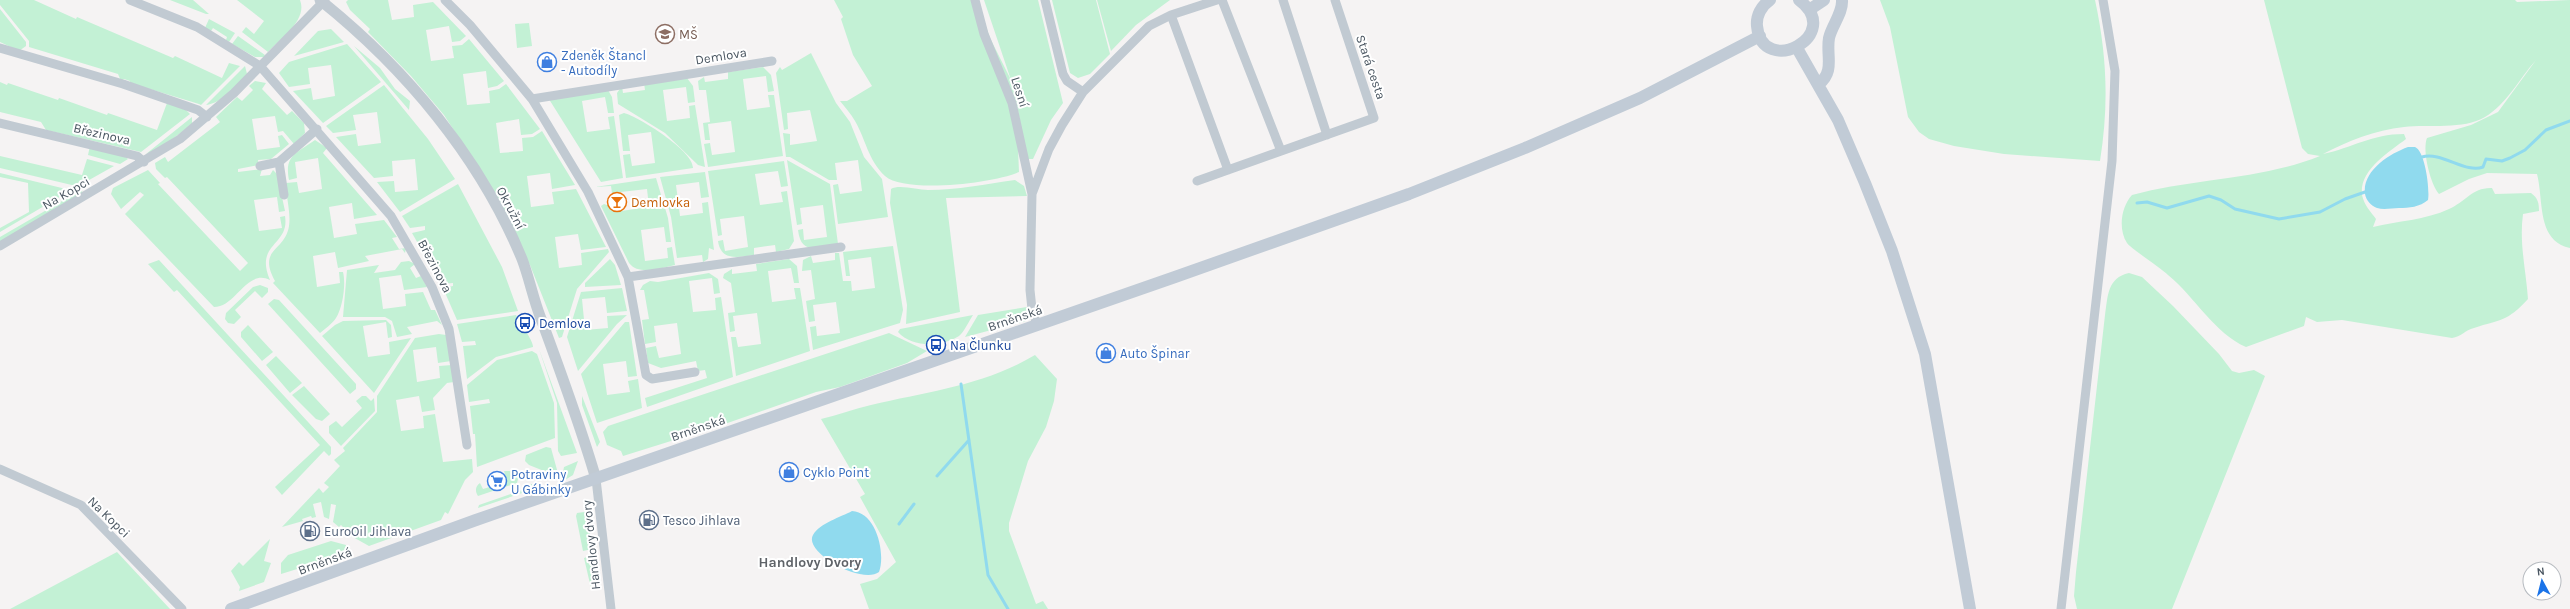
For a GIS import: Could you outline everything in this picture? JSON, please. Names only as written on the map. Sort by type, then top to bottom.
[{"type":"main road","points":[[1770,0],[1758,13],[1757,21],[1760,36],[1770,47],[1776,50],[1791,50],[1797,48],[1809,35],[1812,18],[1809,10],[1799,0]]},
{"type":"main road","points":[[1809,10],[1824,0]]},
{"type":"main road","points":[[1819,84],[1829,74],[1829,38],[1841,9],[1842,0]]},
{"type":"main road","name":"Brněnská","points":[[231,609],[476,520],[1175,278],[1409,194],[1525,148],[1640,98],[1760,36]]},
{"type":"main road","points":[[1797,48],[1819,84],[1838,120],[1880,218],[1925,354],[1970,609]]},
{"type":"street","name":"Březinova","points":[[130,0],[197,27],[260,66],[317,129],[391,216],[432,287],[453,343],[467,445]]},
{"type":"street","points":[[445,0],[470,25],[532,99],[588,192],[628,277],[646,375],[652,379],[695,372]]},
{"type":"street","name":"Lesní","points":[[975,0],[984,34],[1012,103],[1032,194]]},
{"type":"street","points":[[1045,0],[1063,74],[1067,81],[1083,92]]},
{"type":"street","points":[[1037,325],[1032,309],[1030,290],[1032,194],[1049,149],[1083,92],[1149,26],[1171,15],[1216,0]]},
{"type":"street","points":[[1222,0],[1281,151]]},
{"type":"street","points":[[1283,0],[1327,134]]},
{"type":"street","name":"Stará cesta","points":[[1197,181],[1374,118],[1334,0]]},
{"type":"street","points":[[2061,609],[2112,161],[2115,71],[2103,0]]},
{"type":"street","points":[[144,162],[180,140],[207,117],[260,66],[322,1]]},
{"type":"street","name":"Okružní","points":[[322,1],[364,38],[419,94],[443,124],[492,201],[522,259],[566,385],[596,479]]},
{"type":"street","points":[[1171,15],[1228,170]]},
{"type":"street","points":[[0,48],[123,84],[198,110],[207,117]]},
{"type":"street","name":"Demlova","points":[[532,99],[772,61]]},
{"type":"street","name":"Březinova","points":[[0,123],[138,156],[144,162]]},
{"type":"street","points":[[260,166],[279,162],[317,129]]},
{"type":"street","name":"Na Kopci","points":[[0,246],[144,162]]},
{"type":"street","points":[[279,162],[284,195]]},
{"type":"street","points":[[628,277],[841,247]]},
{"type":"street","name":"Na Kopci","points":[[0,470],[81,505],[182,609]]},
{"type":"street","name":"Handlovy dvory","points":[[596,479],[611,609]]},
{"type":"green space","points":[[0,0],[34,0],[76,19],[77,17],[173,58],[175,56],[222,78],[229,63],[240,66],[201,105],[130,83],[130,81],[124,79],[121,81],[118,74],[29,47],[29,41],[0,5]]},
{"type":"green space","points":[[170,0],[193,0],[209,14],[206,14]]},
{"type":"green space","points":[[237,0],[300,0],[300,15],[292,29],[268,52],[242,32],[246,27],[254,34],[264,21]]},
{"type":"green space","points":[[348,0],[388,0],[392,20],[414,17],[413,5],[433,2],[466,36],[460,41],[452,42],[449,26],[426,30],[431,61],[454,58],[452,46],[462,45],[469,39],[504,81],[497,86],[488,88],[486,71],[463,74],[467,105],[490,103],[489,91],[499,89],[506,84],[540,129],[532,134],[521,135],[519,119],[496,123],[500,153],[523,151],[522,138],[533,137],[542,131],[575,185],[552,189],[550,173],[527,176],[531,207],[554,204],[552,192],[576,189],[606,247],[581,250],[578,234],[555,237],[559,268],[582,265],[581,253],[608,249],[609,252],[577,289],[562,337],[559,338],[530,265],[470,155],[444,115],[411,76],[368,32],[370,29],[350,10],[346,2]]},
{"type":"green space","points":[[834,0],[977,0],[990,38],[1011,80],[984,0],[1038,0],[1063,103],[1051,120],[1033,159],[1027,159],[1016,100],[1019,172],[991,180],[930,186],[911,185],[885,176],[879,170],[871,157],[855,121],[840,101],[847,101],[872,86],[853,55],[841,19],[843,17]]},
{"type":"green space","points":[[1052,0],[1096,0],[1110,54],[1090,74],[1078,78],[1070,73]]},
{"type":"green space","points":[[1097,0],[1170,0],[1136,25],[1111,51]]},
{"type":"green space","points":[[1880,0],[2095,0],[2102,41],[2106,100],[2100,161],[2004,154],[1954,146],[1929,139],[1919,132],[1908,117],[1890,27]]},
{"type":"green space","points":[[2264,0],[2515,0],[2517,2],[2570,0],[2570,248],[2559,244],[2551,237],[2546,228],[2543,218],[2537,174],[2487,173],[2469,179],[2439,194],[2430,175],[2426,158],[2427,138],[2471,125],[2498,112],[2536,60],[2500,105],[2493,112],[2476,121],[2467,124],[2446,126],[2414,126],[2393,128],[2372,133],[2323,154],[2382,136],[2404,134],[2406,139],[2376,162],[2365,178],[2362,186],[2364,202],[2376,219],[2373,227],[2440,213],[2455,206],[2474,192],[2485,188],[2492,188],[2495,194],[2531,193],[2538,201],[2539,211],[2523,214],[2522,246],[2528,299],[2509,316],[2471,329],[2452,338],[2342,320],[2317,322],[2306,317],[2304,326],[2246,347],[2224,333],[2178,284],[2165,272],[2127,243],[2122,231],[2122,218],[2125,206],[2132,195],[2155,189],[2274,170],[2320,156],[2308,154],[2302,148]]},
{"type":"green space","points":[[0,9],[26,42],[26,46],[19,51],[0,42]]},
{"type":"green space","points":[[209,19],[235,33],[229,42],[226,40],[227,37],[213,28],[211,31],[205,28]]},
{"type":"green space","points":[[529,23],[532,46],[517,48],[515,24]]},
{"type":"green space","points":[[331,29],[344,42],[294,56],[318,31]]},
{"type":"green space","points":[[238,36],[265,55],[264,57],[255,57],[232,44]]},
{"type":"green space","points":[[347,44],[381,82],[323,123],[293,91],[311,88],[313,100],[335,96],[331,65],[308,68],[310,84],[289,87],[279,73],[289,62]]},
{"type":"green space","points":[[354,46],[380,68],[395,89],[410,101],[409,110]]},
{"type":"green space","points":[[811,53],[836,103],[850,122],[864,157],[882,179],[888,217],[838,224],[833,185],[838,184],[840,194],[862,191],[858,160],[835,163],[837,180],[829,180],[790,157],[786,157],[783,133],[790,134],[790,145],[817,141],[810,110],[787,113],[788,129],[784,130],[776,73],[780,67],[782,70]]},
{"type":"green space","points":[[245,66],[247,74],[234,89],[218,101],[206,105]]},
{"type":"green space","points":[[763,67],[771,75],[774,91],[768,92],[766,76],[743,79],[747,110],[770,107],[768,95],[774,95],[783,156],[708,167],[704,144],[710,143],[712,155],[735,152],[731,121],[708,124],[710,140],[705,140],[703,123],[710,122],[706,90],[699,90],[698,81],[704,77],[705,82],[728,79],[728,72]]},
{"type":"green space","points":[[687,78],[693,86],[695,102],[688,103],[686,87],[663,90],[667,121],[690,118],[689,106],[695,105],[705,167],[698,165],[665,133],[618,104],[617,93],[622,86],[623,93],[645,90],[644,83]]},
{"type":"green space","points":[[255,81],[266,83],[262,89],[287,115],[292,111],[304,123],[305,133],[294,144],[283,131],[278,132],[275,116],[252,119],[257,150],[280,147],[278,136],[282,135],[289,144],[271,159],[258,160],[259,165],[238,169],[238,172],[262,169],[260,176],[270,175],[273,170],[277,174],[285,211],[279,212],[277,197],[254,200],[259,231],[282,228],[280,217],[285,216],[285,226],[283,233],[269,251],[266,259],[266,268],[270,280],[262,278],[255,279],[248,283],[229,301],[214,307],[125,214],[144,195],[140,192],[121,209],[111,194],[113,188],[148,170],[160,183],[158,184],[240,271],[248,263],[167,177],[165,178],[156,169],[155,163],[165,157],[168,162],[220,122],[216,117],[237,97],[242,101],[253,90],[249,86]]},
{"type":"green space","points":[[0,82],[7,85],[8,83],[58,100],[59,98],[107,115],[108,113],[157,130],[167,103],[186,110],[190,114],[141,152],[46,130],[41,122],[0,112]]},
{"type":"green space","points":[[384,85],[428,139],[455,179],[400,212],[377,182],[394,181],[395,192],[418,190],[415,159],[392,161],[393,176],[374,178],[336,137],[356,134],[358,146],[381,143],[377,112],[353,115],[356,130],[333,133],[326,126]]},
{"type":"green space","points":[[608,90],[612,97],[614,113],[608,113],[605,97],[582,101],[587,132],[610,129],[608,117],[614,116],[623,178],[601,182],[547,96]]},
{"type":"green space","points":[[624,113],[653,128],[676,144],[691,161],[693,168],[626,178],[623,155],[630,154],[632,166],[655,163],[651,132],[628,135],[630,151],[623,151],[619,115]]},
{"type":"green space","points":[[192,117],[192,124],[157,151],[146,154]]},
{"type":"green space","points":[[315,140],[327,148],[323,153],[377,215],[354,219],[352,203],[329,207],[334,238],[357,234],[355,224],[384,220],[397,237],[392,238],[399,249],[406,248],[405,253],[402,249],[365,256],[369,261],[338,268],[335,252],[313,256],[317,287],[340,283],[339,272],[343,272],[344,277],[343,295],[336,318],[320,333],[273,283],[275,281],[270,270],[269,262],[270,256],[287,234],[289,226],[286,183],[297,182],[299,193],[322,189],[318,158],[295,162],[297,178],[289,180],[288,165],[290,160],[298,152]]},
{"type":"green space","points":[[90,146],[124,156],[128,159],[120,164],[88,155]]},
{"type":"green space","points":[[0,156],[82,175],[87,159],[114,166],[76,186],[0,168]]},
{"type":"green space","points":[[787,160],[830,184],[838,244],[812,248],[803,244],[798,230],[803,229],[804,240],[827,237],[823,205],[800,208],[802,224],[797,225]]},
{"type":"green space","points":[[784,161],[788,186],[781,187],[778,171],[755,174],[760,205],[783,202],[781,192],[787,191],[794,241],[789,249],[776,252],[775,245],[754,248],[754,255],[732,257],[727,255],[720,248],[718,241],[723,240],[725,251],[748,247],[744,216],[720,219],[722,235],[718,236],[708,171]]},
{"type":"green space","points":[[705,172],[709,197],[701,198],[699,182],[676,185],[680,216],[703,213],[702,203],[708,202],[714,250],[709,248],[708,259],[703,262],[702,255],[677,258],[671,217],[660,177]]},
{"type":"green space","points":[[0,173],[66,189],[68,192],[0,232],[0,228],[29,212],[28,183],[0,177]]},
{"type":"green space","points":[[656,178],[668,218],[671,242],[666,242],[664,227],[641,230],[645,261],[668,258],[667,248],[672,247],[675,265],[644,270],[633,267],[629,263],[601,206],[604,204],[613,207],[614,212],[649,207],[647,189],[612,193],[611,186],[595,187]]},
{"type":"green space","points":[[1015,180],[1024,186],[1027,196],[946,198],[960,312],[906,324],[907,305],[890,203],[891,189],[899,187],[928,190],[950,189]]},
{"type":"green space","points":[[458,184],[502,267],[518,311],[457,320],[443,288],[453,286],[453,283],[441,284],[412,233],[425,230],[425,226],[410,228],[402,216]]},
{"type":"green space","points":[[81,190],[84,194],[0,242],[0,237]]},
{"type":"green space","points":[[893,246],[903,310],[900,323],[813,350],[810,327],[816,326],[817,336],[840,333],[836,302],[813,305],[815,321],[809,322],[806,301],[815,299],[811,270],[802,271],[803,260],[811,256],[813,263],[835,260],[835,253],[839,253],[843,281],[851,281],[852,291],[875,288],[871,257],[848,260],[850,276],[846,276],[843,252]]},
{"type":"green space","points":[[610,259],[615,265],[621,285],[585,287],[585,283]]},
{"type":"green space","points":[[789,259],[797,266],[799,283],[794,283],[791,268],[768,271],[772,302],[796,299],[794,288],[800,288],[810,351],[736,376],[731,337],[736,337],[738,347],[761,344],[757,313],[733,316],[735,331],[730,332],[728,313],[735,312],[731,283],[723,278],[724,274],[732,269],[732,274],[757,271],[756,264]]},
{"type":"green space","points":[[159,260],[331,447],[331,454],[329,456],[324,451],[282,495],[275,487],[320,445],[177,290],[174,292],[148,264]]},
{"type":"green space","points":[[409,261],[415,264],[410,268],[416,278],[421,276],[427,287],[404,290],[401,275],[379,278],[383,309],[406,306],[405,294],[423,292],[431,310],[435,310],[442,325],[437,321],[407,327],[412,334],[397,337],[392,321],[385,317],[343,317],[347,270],[379,265],[374,273],[395,270],[401,262]]},
{"type":"green space","points":[[709,273],[718,279],[720,293],[714,294],[712,278],[689,281],[693,312],[716,310],[715,298],[721,297],[733,377],[647,407],[645,398],[707,378],[705,370],[698,371],[696,361],[661,368],[648,363],[646,348],[656,346],[659,358],[681,354],[677,323],[654,326],[656,342],[645,344],[642,320],[649,319],[644,290],[640,290],[643,285],[650,281],[658,282]]},
{"type":"green space","points":[[2129,273],[2142,277],[2173,306],[2219,354],[2232,371],[2239,373],[2254,370],[2265,376],[2172,609],[2077,609],[2074,596],[2076,572],[2107,301],[2110,289],[2116,279]]},
{"type":"green space","points":[[260,285],[268,288],[268,292],[262,298],[255,291],[235,310],[241,317],[234,324],[228,323],[225,319],[226,313],[253,287]]},
{"type":"green space","points":[[622,288],[627,311],[607,313],[605,297],[582,299],[585,330],[608,328],[607,316],[627,315],[617,324],[578,371],[567,337],[581,292]]},
{"type":"green space","points":[[274,299],[279,300],[356,384],[356,389],[350,394],[268,304]]},
{"type":"green space","points":[[1027,307],[1030,310],[1026,321],[965,337],[978,315]]},
{"type":"green space","points":[[516,315],[533,344],[533,347],[496,357],[467,379],[463,346],[476,345],[475,341],[462,342],[457,324]]},
{"type":"green space","points":[[973,315],[959,336],[952,340],[936,344],[911,341],[898,332],[900,329]]},
{"type":"green space","points":[[386,320],[391,325],[392,337],[388,338],[386,322],[363,326],[368,357],[390,354],[389,342],[411,338],[374,393],[322,336],[335,325],[343,321]]},
{"type":"green space","points":[[625,322],[629,322],[637,376],[628,377],[626,361],[603,364],[607,395],[630,392],[628,381],[638,379],[642,408],[597,423],[581,374]]},
{"type":"green space","points":[[248,325],[273,352],[262,361],[241,337],[241,332]]},
{"type":"green space","points":[[889,333],[927,351],[907,363],[840,387],[816,392],[719,426],[623,456],[621,451],[607,445],[603,432],[608,426]]},
{"type":"green space","points":[[439,334],[446,335],[451,361],[438,363],[436,347],[413,350],[417,382],[440,378],[439,366],[452,365],[454,382],[447,383],[433,398],[435,410],[422,412],[419,396],[396,400],[401,431],[424,428],[423,416],[435,414],[443,462],[472,459],[473,472],[465,480],[448,514],[445,512],[441,520],[369,546],[344,532],[346,530],[341,525],[339,527],[333,522],[336,505],[331,504],[329,519],[324,517],[321,502],[313,504],[316,517],[312,518],[311,516],[302,519],[303,521],[282,527],[319,488],[323,493],[329,487],[324,483],[340,466],[334,460],[345,451],[343,448],[377,412],[377,396],[415,338]]},
{"type":"green space","points":[[539,349],[577,453],[561,456],[558,451],[557,403]]},
{"type":"green space","points":[[532,351],[537,354],[554,403],[555,438],[477,467],[475,434],[473,434],[470,406],[490,403],[489,399],[469,402],[467,385],[497,360]]},
{"type":"green space","points":[[1035,355],[1057,379],[1054,401],[1046,427],[1028,461],[1009,523],[1009,531],[1036,604],[1043,601],[1048,609],[869,609],[860,584],[877,579],[896,562],[860,497],[865,494],[821,419],[871,405],[976,381],[996,374]]},
{"type":"green space","points":[[276,356],[302,383],[290,393],[266,365]]},
{"type":"green space","points":[[304,386],[330,414],[322,421],[316,419],[292,395]]},
{"type":"green space","points":[[362,396],[366,396],[371,401],[374,398],[375,411],[341,446],[329,433],[329,426],[336,421],[342,427],[362,408],[356,401]]},
{"type":"green space","points":[[582,396],[600,442],[597,447],[582,405]]},
{"type":"green space","points":[[546,447],[551,448],[559,477],[529,465],[525,461],[526,455]]},
{"type":"green space","points":[[578,461],[573,475],[565,480],[563,472],[564,467]]},
{"type":"green space","points":[[504,471],[512,471],[519,475],[517,483],[478,496],[476,489],[478,484],[480,483],[483,489],[503,483],[500,476],[505,474]]},
{"type":"green space","points":[[531,484],[534,484],[534,489],[478,508],[479,505],[522,490]]},
{"type":"green space","points":[[587,512],[592,549],[583,551],[576,516],[577,513]]},
{"type":"green space","points":[[270,539],[264,561],[271,563],[264,582],[239,591],[240,587],[231,571],[239,562],[243,566]]},
{"type":"green space","points":[[331,541],[346,545],[349,553],[281,574],[281,563],[288,555]]},
{"type":"green space","points":[[117,552],[170,609],[10,609]]},
{"type":"green space","points":[[592,555],[595,580],[591,588],[584,558]]},
{"type":"water","points":[[2408,147],[2415,147],[2422,155],[2426,171],[2428,200],[2418,206],[2385,209],[2375,207],[2368,201],[2365,194],[2365,186],[2368,178],[2378,164],[2393,154]]},
{"type":"water","points":[[852,511],[860,513],[867,518],[873,526],[880,545],[881,564],[879,572],[871,575],[860,574],[836,565],[825,558],[812,542],[813,535],[820,527]]},
{"type":"waterway","points":[[2422,157],[2437,157],[2469,168],[2483,167],[2486,159],[2502,161],[2510,158],[2525,150],[2546,130],[2570,121]]},
{"type":"waterway","points":[[2137,203],[2147,202],[2167,208],[2209,196],[2221,200],[2235,209],[2279,219],[2320,212],[2345,199],[2365,192]]},
{"type":"waterway","points":[[961,384],[988,575],[1008,609]]},
{"type":"waterway","points":[[937,476],[969,440]]},
{"type":"waterway","points":[[899,524],[914,504]]},
{"type":"place","name":"MŠ","points":[[665,34]]},
{"type":"place","name":"Zdeněk Štancl - Autodíly","points":[[547,62]]},
{"type":"place","name":"Demlovka","points":[[617,202]]},
{"type":"place","name":"Demlova","points":[[525,323]]},
{"type":"place","name":"Na Člunku","points":[[936,345]]},
{"type":"place","name":"Auto Špinar","points":[[1106,353]]},
{"type":"place","name":"Cyklo Point","points":[[789,472]]},
{"type":"place","name":"Potraviny U Gábinky","points":[[497,481]]},
{"type":"place","name":"Tesco Jihlava","points":[[649,520]]},
{"type":"place","name":"EuroOil Jihlava","points":[[310,531]]},
{"type":"district","name":"Handlovy Dvory","points":[[810,562]]}]
